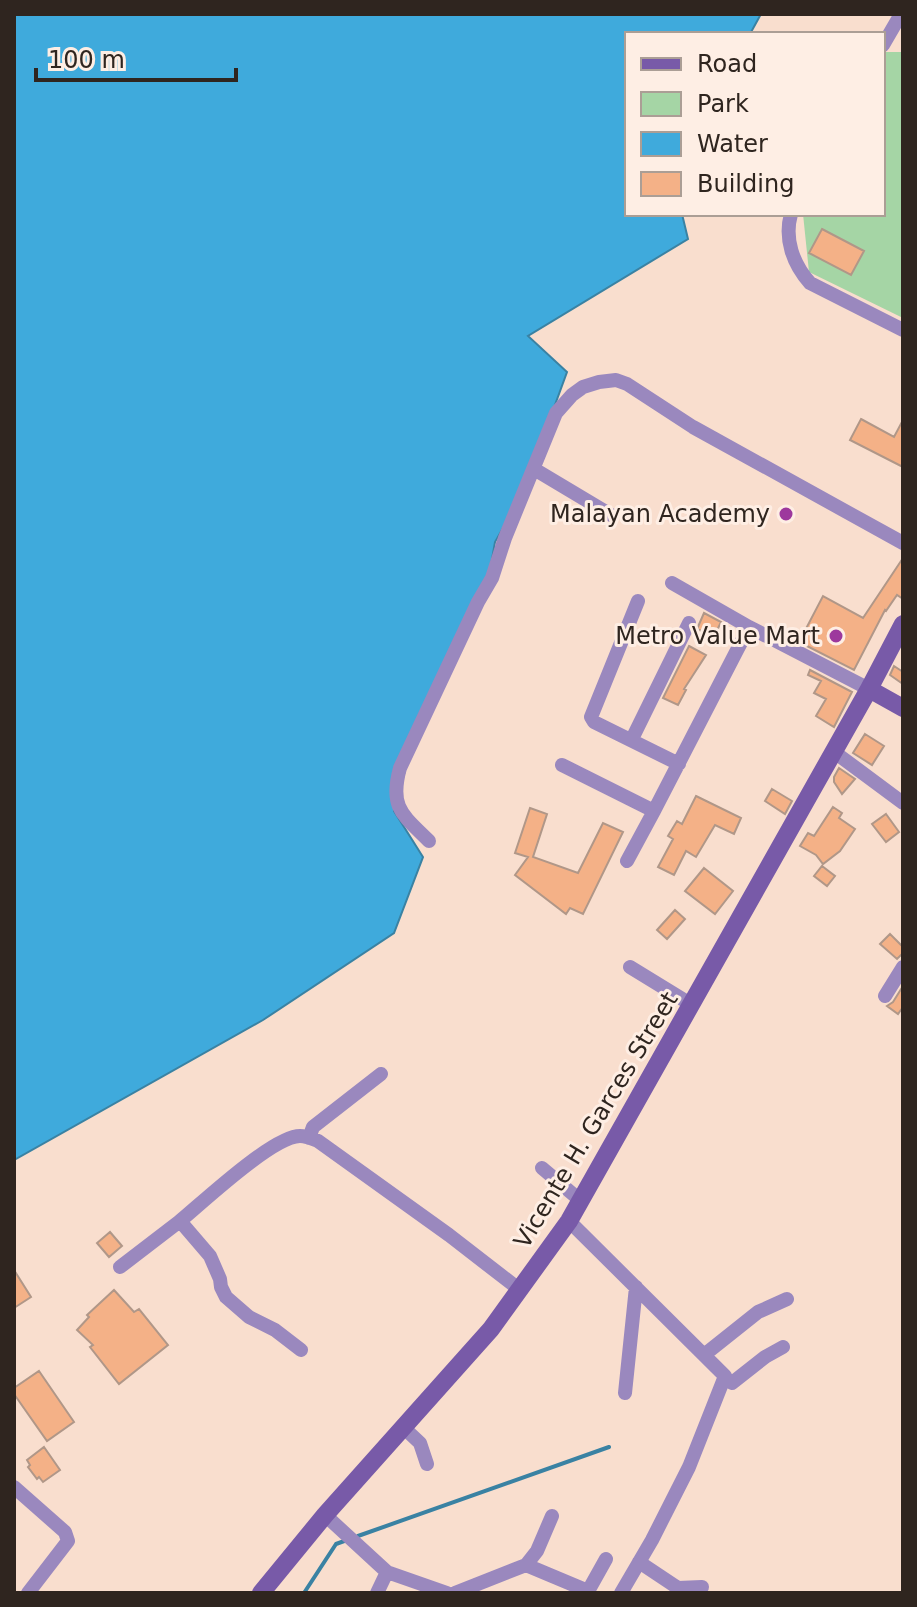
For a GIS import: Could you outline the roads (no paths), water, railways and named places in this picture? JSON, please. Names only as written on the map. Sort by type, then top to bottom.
[{"type":"street","points":[[885,42],[902,14]]},
{"type":"street","points":[[791,216],[789,238],[792,255],[800,272],[810,283],[903,330]]},
{"type":"street","points":[[429,841],[401,813],[396,801],[400,768],[492,578],[556,413],[583,387],[616,380],[627,384],[693,427],[903,543]]},
{"type":"street","points":[[534,469],[611,515]]},
{"type":"street","points":[[672,583],[903,708]]},
{"type":"street","points":[[638,601],[591,717],[594,722],[679,764]]},
{"type":"street","points":[[632,739],[689,623]]},
{"type":"street","name":"Vicente H. Garces Street","points":[[261,1593],[325,1515],[491,1329],[569,1221],[903,624]]},
{"type":"street","points":[[627,861],[749,627]]},
{"type":"street","points":[[833,751],[903,803]]},
{"type":"street","points":[[562,765],[654,811]]},
{"type":"street","points":[[630,967],[692,1005]]},
{"type":"street","points":[[885,996],[903,967]]},
{"type":"street","points":[[309,1138],[313,1127],[381,1074]]},
{"type":"street","points":[[120,1267],[271,1147],[299,1136],[318,1141],[520,1290]]},
{"type":"street","points":[[542,1168],[581,1201]]},
{"type":"street","points":[[180,1221],[210,1256],[226,1297],[249,1317],[275,1330],[301,1350]]},
{"type":"street","points":[[569,1221],[725,1376],[689,1467],[621,1593]]},
{"type":"street","points":[[625,1393],[636,1287]]},
{"type":"street","points":[[704,1355],[758,1312],[787,1299]]},
{"type":"street","points":[[732,1383],[783,1347]]},
{"type":"street","points":[[403,1427],[420,1443],[427,1464]]},
{"type":"street","points":[[14,1487],[65,1532],[68,1541],[28,1593]]},
{"type":"street","points":[[325,1515],[387,1572],[447,1593]]},
{"type":"street","points":[[455,1593],[526,1565],[537,1551],[552,1516]]},
{"type":"street","points":[[526,1565],[587,1592],[606,1559]]},
{"type":"street","points":[[639,1562],[678,1588],[702,1587]]},
{"type":"street","points":[[377,1593],[387,1572]]},
{"type":"water","points":[[14,14],[761,14],[751,32],[625,32],[625,216],[682,216],[688,239],[528,336],[567,372],[522,495],[495,542],[488,582],[416,730],[394,811],[423,857],[394,933],[263,1020],[14,1160]]},
{"type":"waterway","points":[[358,1536],[609,1447]]},
{"type":"waterway","points":[[304,1593],[336,1544],[347,1540]]},
{"type":"place","name":"Malayan Academy","points":[[786,514]]},
{"type":"place","name":"Metro Value Mart","points":[[836,636]]}]
